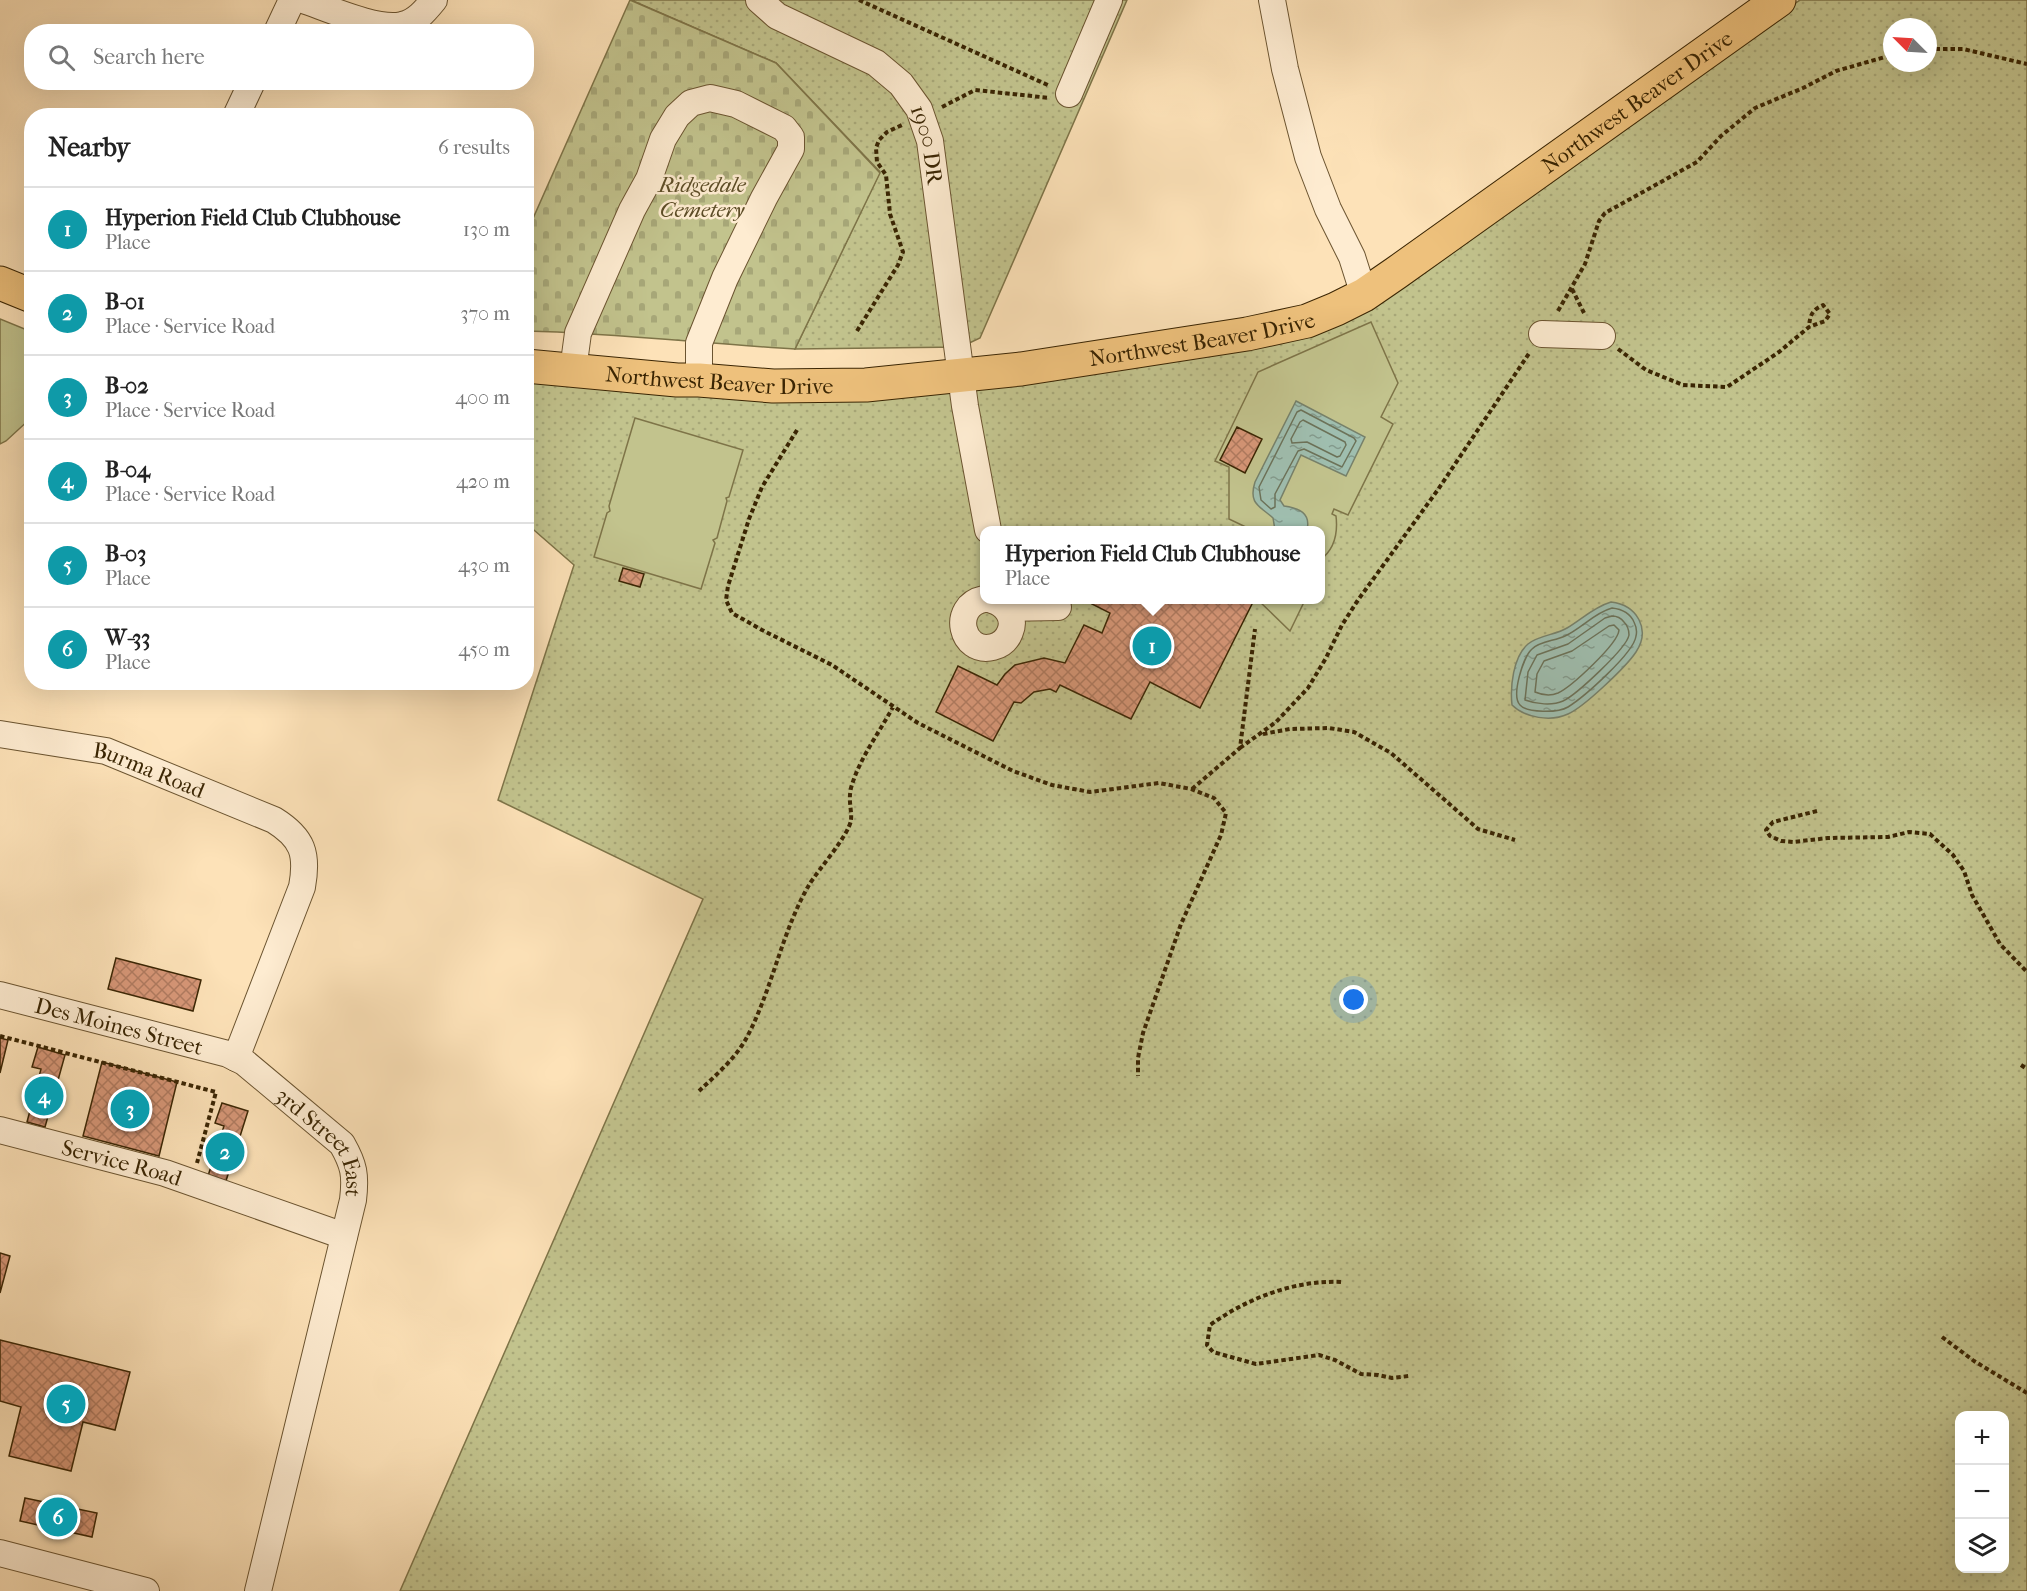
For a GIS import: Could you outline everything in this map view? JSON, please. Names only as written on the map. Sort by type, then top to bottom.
[{"type":"main road","name":"Northwest Beaver Drive","points":[[534,367],[773,386],[866,385],[1021,369],[1247,334],[1307,321],[1364,295],[1779,0]]},
{"type":"main road","points":[[0,283],[24,293]]},
{"type":"street","points":[[281,24],[292,0]]},
{"type":"street","points":[[303,0],[379,24]]},
{"type":"street","points":[[405,24],[422,16],[434,0]]},
{"type":"street","name":"1900 DR","points":[[759,0],[777,16],[876,63],[901,84],[920,109],[930,141],[960,376],[987,526]]},
{"type":"street","points":[[1069,94],[1109,0]]},
{"type":"street","points":[[1272,0],[1285,69],[1308,157],[1328,209],[1352,257],[1364,295]]},
{"type":"street","points":[[240,108],[248,90]]},
{"type":"street","points":[[573,370],[578,333],[632,210],[649,179],[663,139],[678,116],[691,103],[711,98],[735,104],[784,128],[791,137],[791,149],[725,278],[699,343],[699,380]]},
{"type":"street","points":[[1542,334],[1602,336]]},
{"type":"street","points":[[1021,604],[1058,607]]},
{"type":"street","name":"Burma Road","points":[[0,734],[106,751],[274,820],[289,831],[301,846],[306,867],[302,887],[236,1058]]},
{"type":"street","name":"Des Moines Street","points":[[0,995],[228,1054],[236,1058]]},
{"type":"street","name":"3rd Street East","points":[[236,1058],[244,1062],[342,1144],[351,1161],[356,1179],[353,1200],[258,1591]]},
{"type":"street","name":"Service Road","points":[[0,1130],[117,1159],[192,1182],[344,1236]]},
{"type":"street","points":[[0,1553],[146,1591]]},
{"type":"path","points":[[859,0],[1069,94]]},
{"type":"path","points":[[1937,49],[1963,49],[2027,64]]},
{"type":"path","points":[[1191,789],[1240,748],[1276,722],[1308,688],[1353,608],[1437,491],[1572,289],[1585,264],[1599,221],[1605,213],[1697,162],[1721,136],[1755,108],[1836,71],[1883,58]]},
{"type":"path","points":[[1572,289],[1586,318],[1602,336],[1646,370],[1683,385],[1727,387],[1779,352],[1809,327],[1825,321],[1830,314],[1823,305],[1813,310],[1809,327]]},
{"type":"path","points":[[797,430],[762,487],[730,580],[726,600],[732,613],[832,665],[918,723],[1013,771],[1052,785],[1090,792],[1158,783],[1191,789],[1214,798],[1226,813],[1221,835],[1181,924],[1147,1022],[1138,1058],[1138,1076]]},
{"type":"path","points":[[1240,748],[1255,629]]},
{"type":"path","points":[[699,1091],[725,1067],[747,1039],[788,932],[809,885],[826,863],[851,820],[849,803],[861,762],[893,707]]},
{"type":"path","points":[[1260,734],[1290,729],[1329,728],[1354,732],[1391,753],[1478,829],[1515,840]]},
{"type":"path","points":[[1817,811],[1773,822],[1766,830],[1770,836],[1781,841],[1793,842],[1828,838],[1888,837],[1909,832],[1930,834],[1953,855],[1964,871],[1972,895],[2000,944],[2027,972]]},
{"type":"path","points":[[0,1036],[216,1092],[192,1182]]},
{"type":"path","points":[[2021,1065],[2027,1069]]},
{"type":"path","points":[[1341,1282],[1325,1282],[1283,1289],[1244,1304],[1210,1325],[1208,1345],[1213,1352],[1256,1364],[1319,1355],[1335,1360],[1361,1374],[1392,1378],[1408,1376]]},
{"type":"path","points":[[1942,1337],[1974,1361],[2027,1393]]},
{"type":"green space","name":"Ridgedale Cemetery","points":[[630,0],[776,63],[880,173],[795,349],[534,331],[534,216]]},
{"type":"green space","points":[[631,0],[1127,0],[980,338],[961,347],[795,349],[880,172],[776,63]]},
{"type":"green space","points":[[1800,0],[2027,0],[2027,1591],[400,1591],[703,899],[498,800],[574,565],[534,530],[534,376],[772,395],[1283,336]]},
{"type":"green space","points":[[0,319],[24,329],[24,424],[0,444]]},
{"type":"green space","points":[[1371,322],[1398,383],[1381,417],[1393,424],[1348,515],[1334,509],[1332,514],[1336,516],[1336,534],[1325,556],[1325,526],[1244,526],[1229,519],[1229,467],[1215,461],[1258,372]]},
{"type":"green space","points":[[635,418],[743,450],[729,497],[726,498],[717,538],[713,540],[715,543],[701,589],[594,557],[607,513],[610,511],[609,506]]},
{"type":"green space","points":[[1262,604],[1303,604],[1290,631]]},
{"type":"water","points":[[1296,401],[1365,437],[1346,476],[1301,455],[1280,500],[1284,506],[1303,512],[1308,526],[1274,526],[1273,518],[1254,500],[1255,482]]},
{"type":"water","points":[[1611,602],[1628,608],[1639,619],[1642,627],[1642,635],[1636,652],[1623,667],[1604,686],[1568,714],[1554,718],[1531,716],[1512,705],[1516,664],[1528,644],[1573,625],[1594,610]]},
{"type":"building","points":[[1237,427],[1262,439],[1245,473],[1220,460]]},
{"type":"building","points":[[623,568],[644,574],[640,587],[619,581]]},
{"type":"building","points":[[1092,604],[1252,604],[1200,708],[1150,682],[1131,719],[1060,685],[1056,692],[1050,689],[1034,692],[1021,703],[1014,702],[993,741],[936,712],[958,666],[997,685],[1015,665],[1044,658],[1065,663],[1084,625],[1102,633],[1110,613]]},
{"type":"building","points":[[116,958],[201,980],[193,1011],[108,989]]},
{"type":"building","points":[[0,1038],[8,1040],[0,1073]]},
{"type":"building","points":[[38,1047],[65,1055],[45,1127],[27,1122],[41,1069],[32,1067]]},
{"type":"building","points":[[102,1062],[177,1082],[159,1156],[83,1136]]},
{"type":"building","points":[[222,1103],[248,1111],[225,1184],[207,1179],[224,1126],[215,1123]]},
{"type":"building","points":[[0,1253],[10,1256],[0,1293]]},
{"type":"building","points":[[0,1340],[130,1372],[115,1430],[83,1422],[71,1471],[9,1456],[21,1407],[0,1401]]},
{"type":"building","points":[[25,1498],[97,1513],[92,1537],[20,1521]]},
{"type":"place","name":"Hyperion Field Club Clubhouse","points":[[1152,646]]},
{"type":"place","name":"B-04","points":[[44,1096]]},
{"type":"place","name":"B-02","points":[[130,1109]]},
{"type":"place","name":"B-01","points":[[225,1152]]},
{"type":"place","name":"B-03","points":[[66,1404]]},
{"type":"place","name":"W-33","points":[[58,1517]]}]
